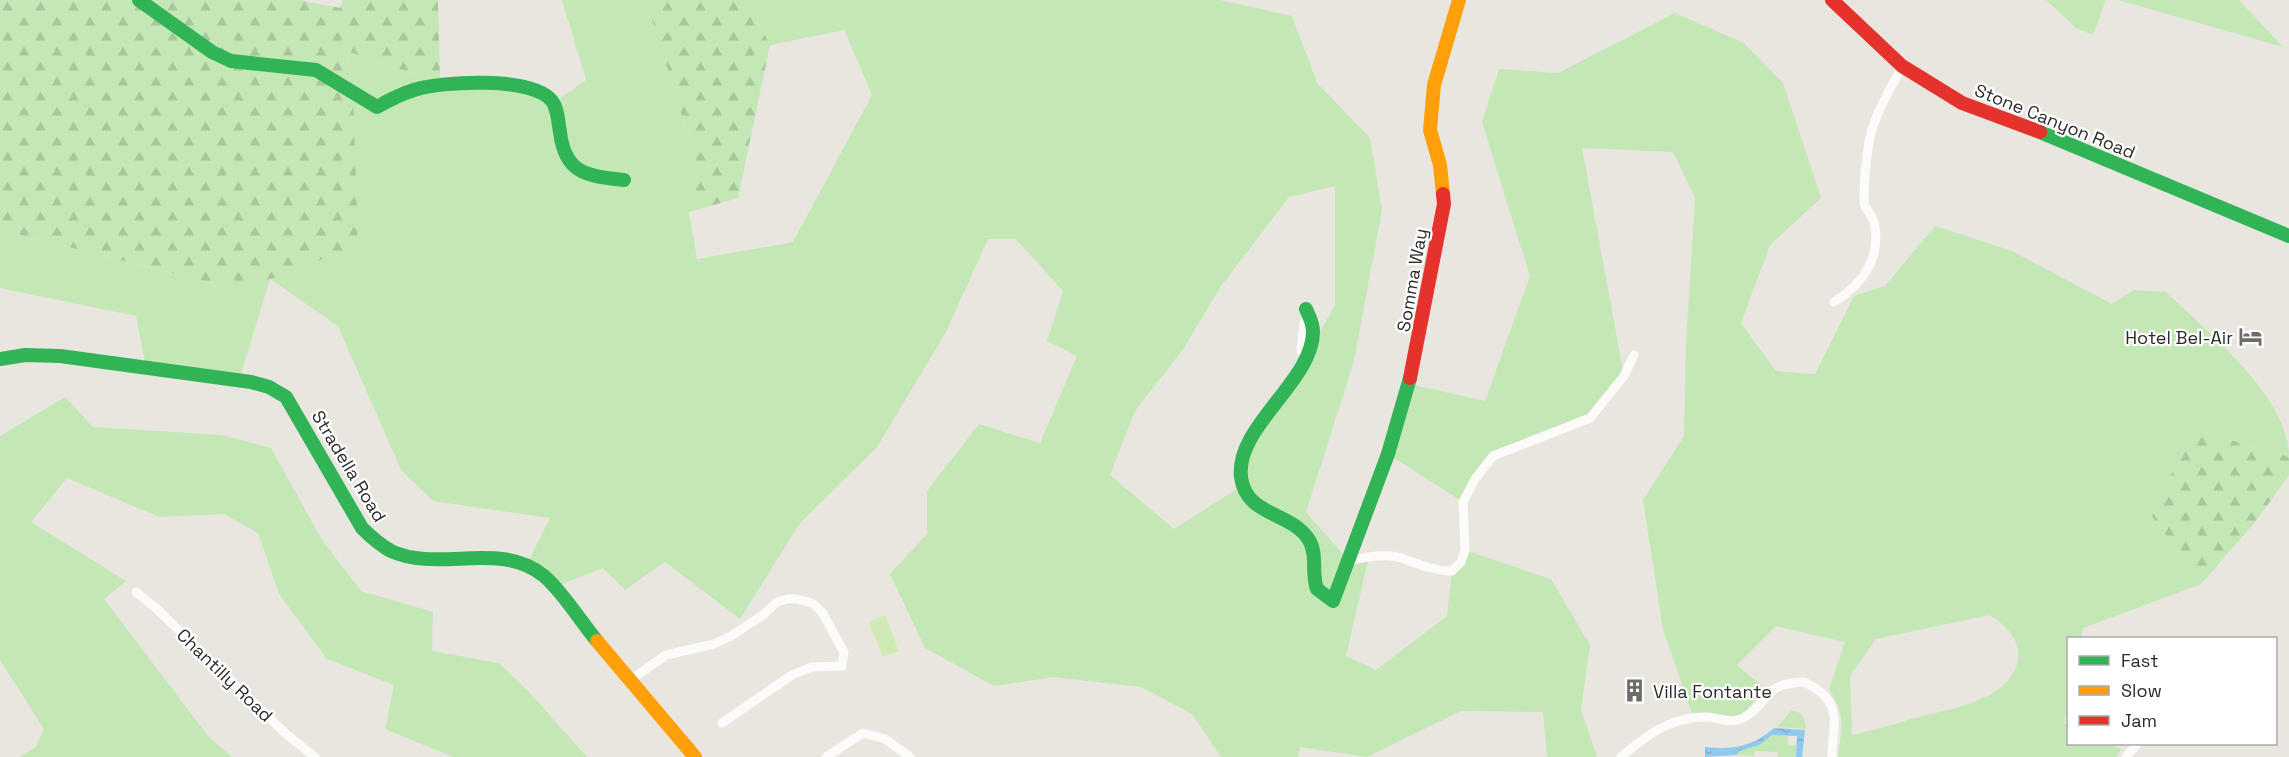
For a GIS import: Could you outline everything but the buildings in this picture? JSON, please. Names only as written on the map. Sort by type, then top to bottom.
[{"type":"street","points":[[139,0],[221,57],[240,63],[316,70],[377,107],[395,94],[440,83],[472,82],[540,91],[549,95],[554,103],[560,141],[576,170],[589,177],[624,180]]},
{"type":"street","name":"Somma Way","points":[[1307,313],[1313,324],[1313,335],[1306,360],[1290,387],[1252,437],[1241,459],[1240,472],[1246,494],[1256,507],[1295,527],[1310,542],[1315,588],[1321,596],[1333,601],[1405,400],[1418,346],[1444,204],[1440,165],[1430,130],[1434,85],[1459,0]]},
{"type":"street","name":"Stone Canyon Road","points":[[1832,0],[1902,66],[1962,103],[2045,134],[2289,236]]},
{"type":"street","points":[[1834,302],[1853,290],[1871,264],[1876,235],[1874,219],[1864,205],[1869,142],[1875,120],[1902,66]]},
{"type":"street","name":"Stradella Road","points":[[0,359],[25,355],[60,356],[251,382],[269,387],[286,396],[362,528],[381,547],[410,557],[492,558],[510,561],[544,576],[629,681],[695,757]]},
{"type":"street","points":[[1349,561],[1369,556],[1399,557],[1427,568],[1452,571],[1461,562],[1465,550],[1463,502],[1475,479],[1493,456],[1590,418],[1624,376],[1634,356]]},
{"type":"street","name":"Chantilly Road","points":[[136,592],[157,609],[286,734],[315,757]]},
{"type":"street","points":[[629,681],[666,655],[714,644],[731,636],[763,615],[777,602],[798,599],[812,603],[822,612],[844,652],[842,666],[812,667],[792,675],[722,723]]},
{"type":"street","points":[[1621,757],[1653,730],[1693,717],[1728,721],[1742,719],[1774,688],[1791,682],[1804,682],[1827,696],[1833,708],[1836,721],[1832,757]]},
{"type":"street","points":[[826,757],[863,733],[885,740],[910,757]]},
{"type":"street","points":[[2126,757],[2137,745]]},
{"type":"green space","points":[[0,0],[300,0],[340,8],[343,0],[438,0],[440,83],[347,51],[353,95],[358,246],[270,279],[214,284],[14,233],[0,240]]},
{"type":"green space","points":[[562,0],[646,0],[689,138],[689,212],[697,259],[793,242],[872,95],[844,30],[770,45],[746,0],[1220,0],[1292,16],[1317,83],[1370,138],[1382,210],[1354,361],[1306,512],[1349,561],[1369,556],[1346,656],[1376,670],[1447,616],[1452,571],[1465,550],[1551,579],[1590,645],[1581,710],[1597,757],[1547,757],[1543,712],[1461,711],[1367,757],[1300,747],[1298,757],[1221,757],[1192,714],[1141,687],[1053,677],[994,686],[925,648],[890,574],[927,534],[927,491],[979,424],[1040,443],[1077,356],[1047,341],[1063,291],[1016,239],[988,239],[946,332],[877,447],[800,523],[740,619],[665,562],[625,590],[603,568],[555,587],[526,566],[550,518],[433,501],[401,470],[338,326],[270,279],[239,380],[146,367],[136,316],[0,288],[0,240],[14,233],[214,284],[353,95],[347,51],[440,83],[497,86],[555,102],[586,80]],"holes":[[[1335,186],[1335,305],[1300,368],[1241,459],[1243,485],[1174,529],[1110,475],[1135,411],[1184,348],[1221,286],[1289,197]]]},
{"type":"green space","points":[[646,0],[746,0],[770,45],[738,198],[689,212],[689,138]]},
{"type":"green space","points":[[2046,0],[2106,0],[2093,35],[2076,28]]},
{"type":"green space","points":[[2118,0],[2239,0],[2283,47]]},
{"type":"green space","points":[[1675,13],[1744,43],[1783,83],[1821,198],[1770,245],[1741,323],[1776,371],[1815,374],[1854,296],[1885,286],[1935,226],[2012,251],[2112,304],[2134,290],[2166,292],[2243,367],[2276,411],[2285,434],[2289,457],[2192,429],[2152,516],[2201,584],[2083,628],[2081,637],[2067,637],[2067,705],[2064,723],[2067,724],[2067,745],[2111,745],[2121,749],[2116,757],[1838,757],[1841,737],[1840,714],[1829,689],[1845,642],[1776,626],[1737,665],[1763,687],[1742,719],[1693,717],[1663,629],[1643,500],[1684,436],[1686,344],[1695,198],[1673,152],[1582,148],[1624,376],[1590,418],[1493,456],[1463,502],[1388,454],[1409,384],[1485,401],[1530,276],[1482,122],[1499,69],[1558,73]],"holes":[[[1990,615],[2006,628],[2017,645],[2018,659],[2013,673],[2004,685],[1977,701],[1852,735],[1850,676],[1876,639]]]},
{"type":"green space","points":[[65,397],[93,427],[222,435],[271,448],[322,540],[361,591],[433,612],[432,651],[499,663],[529,692],[587,757],[453,757],[385,729],[394,685],[327,659],[279,594],[258,533],[224,514],[159,517],[67,478],[31,522],[126,581],[104,599],[208,736],[232,757],[19,757],[36,747],[44,729],[0,660],[0,436]]},
{"type":"green space","points":[[2192,429],[2289,457],[2289,475],[2256,521],[2201,584],[2152,516]]},
{"type":"green space","points":[[885,615],[899,651],[883,657],[869,622]]},
{"type":"green space","points":[[1791,711],[1801,714],[1806,729],[1777,727]]},
{"type":"green space","points":[[1772,735],[1788,736],[1788,745],[1796,745],[1796,757],[1778,757],[1778,752],[1755,751],[1754,756],[1738,755],[1738,751],[1759,744]]},
{"type":"water","points":[[1774,728],[1805,730],[1802,757],[1796,757],[1797,736],[1772,735],[1759,745],[1739,751],[1737,755],[1705,757],[1705,747],[1742,746]]},
{"type":"traffic: fast","points":[[139,0],[212,52],[231,61],[316,70],[377,107],[409,92],[445,84],[486,83],[526,87],[542,93],[554,104],[563,146],[573,165],[599,177],[624,180]]},
{"type":"traffic: fast","points":[[2040,132],[2289,236]]},
{"type":"traffic: fast","points":[[1306,309],[1313,328],[1310,349],[1289,386],[1250,440],[1242,458],[1241,477],[1251,500],[1291,524],[1309,540],[1313,552],[1317,589],[1333,601],[1388,454],[1410,378]]},
{"type":"traffic: fast","points":[[0,359],[25,355],[60,356],[251,382],[269,387],[286,397],[362,528],[379,543],[391,551],[409,557],[489,558],[527,565],[551,583],[597,641]]},
{"type":"traffic: slow","points":[[1443,194],[1440,165],[1430,130],[1434,85],[1459,0]]},
{"type":"traffic: slow","points":[[597,641],[695,757]]},
{"type":"traffic: jam","points":[[1832,0],[1902,66],[1962,103],[2040,132]]},
{"type":"traffic: jam","points":[[1410,378],[1444,204],[1443,194]]},
{"type":"place","name":"Hotel Bel-Air","points":[[2251,337]]},
{"type":"place","name":"Villa Fontante","points":[[1635,691]]}]
